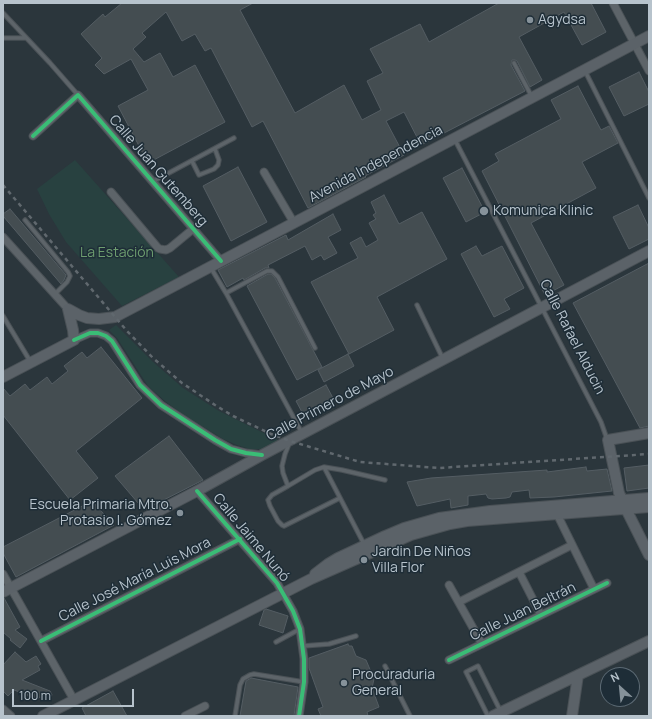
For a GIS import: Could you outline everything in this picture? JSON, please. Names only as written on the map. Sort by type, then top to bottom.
[{"type":"main road","name":"Avenida Independencia","points":[[68,309],[87,318],[99,319],[115,317],[649,36]]},
{"type":"main road","name":"Calle Primero de Mayo","points":[[7,590],[542,308],[648,254]]},
{"type":"main road","points":[[3,377],[74,340],[68,309]]},
{"type":"main road","points":[[608,440],[649,433]]},
{"type":"main road","name":"Calle Rafael Alducin","points":[[608,440],[617,484],[624,505],[649,555]]},
{"type":"main road","points":[[44,716],[283,592],[394,542],[432,529],[467,521],[556,514],[624,505],[649,498]]},
{"type":"main road","points":[[624,505],[649,507]]},
{"type":"main road","points":[[311,579],[319,570],[328,564],[365,545],[404,528],[439,518],[461,514],[556,514]]},
{"type":"main road","points":[[497,714],[649,641]]},
{"type":"main road","points":[[572,716],[578,675]]},
{"type":"street","points":[[613,3],[649,71]]},
{"type":"street","points":[[33,136],[78,96]]},
{"type":"street","name":"Calle Juan Gutemberg","points":[[78,96],[221,261]]},
{"type":"street","points":[[264,172],[294,223]]},
{"type":"street","points":[[112,192],[158,248],[163,250],[170,248],[193,229]]},
{"type":"street","points":[[3,237],[68,309]]},
{"type":"street","points":[[74,340],[85,335],[98,333],[106,336],[112,341],[140,385],[161,405],[185,422],[231,449],[262,455]]},
{"type":"street","name":"Calle Jaime Nunó","points":[[197,491],[268,571],[283,592],[293,611],[300,629],[303,646],[304,682],[299,716]]},
{"type":"street","points":[[556,514],[594,589]]},
{"type":"street","name":"Calle José María Luis Mora","points":[[41,641],[240,539]]},
{"type":"street","points":[[459,602],[572,545]]},
{"type":"street","points":[[519,572],[541,615]]},
{"type":"street","points":[[3,574],[7,590],[41,641],[74,700]]},
{"type":"street","name":"Calle Juan Beltrán","points":[[449,660],[607,583]]},
{"type":"street","points":[[449,585],[482,644]]},
{"type":"street","points":[[186,716],[205,706]]},
{"type":"street","points":[[3,709],[11,716]]},
{"type":"lane","name":"Calle Juan Gutemberg","points":[[3,14],[50,63],[78,96]]},
{"type":"lane","points":[[3,38],[25,38]]},
{"type":"lane","points":[[514,63],[532,98]]},
{"type":"lane","points":[[584,70],[649,198]]},
{"type":"lane","points":[[152,182],[234,138]]},
{"type":"lane","name":"Calle Rafael Alducin","points":[[454,139],[601,422],[608,440]]},
{"type":"lane","points":[[192,161],[199,175],[214,169],[218,165],[219,160],[215,149]]},
{"type":"lane","points":[[25,220],[70,276],[67,282],[55,294]]},
{"type":"lane","points":[[210,267],[226,293],[303,434]]},
{"type":"lane","points":[[226,293],[267,271],[272,271],[278,277],[315,348]]},
{"type":"lane","points":[[417,305],[443,360]]},
{"type":"lane","points":[[3,316],[31,362]]},
{"type":"lane","points":[[288,486],[282,466],[284,454],[290,441]]},
{"type":"lane","points":[[324,467],[365,545]]},
{"type":"lane","points":[[340,498],[288,524],[282,525],[268,503],[268,500],[272,495],[324,467],[385,480]]},
{"type":"lane","points":[[276,642],[300,629]]},
{"type":"lane","points":[[303,646],[329,644],[356,636]]},
{"type":"lane","points":[[385,666],[410,716]]},
{"type":"lane","points":[[488,716],[466,672],[478,666],[497,714]]},
{"type":"lane","points":[[235,716],[240,686],[243,679],[250,675],[254,674],[304,682]]},
{"type":"green space","name":"La Estación","points":[[75,160],[179,277],[122,306],[66,242],[49,214],[37,189]]},
{"type":"green space","points":[[116,325],[152,361],[183,388],[219,411],[280,441],[263,449],[250,449],[223,439],[187,417],[166,402],[148,386],[117,338],[109,330]]},
{"type":"building","points":[[122,3],[253,3],[240,10],[295,113],[344,85],[362,120],[381,110],[367,81],[383,73],[370,49],[420,24],[429,42],[499,3],[591,3],[606,32],[582,45],[564,12],[519,37],[542,80],[530,87],[517,61],[512,60],[511,65],[525,91],[421,145],[404,112],[386,121],[404,155],[308,208],[263,121],[252,127],[211,48],[205,51],[195,34],[182,41],[166,12],[142,33],[146,37],[133,49],[144,62],[160,53],[173,77],[195,65],[225,122],[148,163],[118,106],[148,90],[131,59],[104,74],[95,65],[102,58],[81,34],[103,14],[105,17]]},
{"type":"building","points":[[639,72],[649,92],[649,104],[624,116],[609,87]]},
{"type":"building","points":[[578,86],[601,130],[609,126],[618,143],[582,162],[596,188],[531,223],[564,285],[545,295],[482,171],[499,161],[495,154],[561,119],[551,100]]},
{"type":"building","points":[[238,167],[267,222],[231,241],[203,186]]},
{"type":"building","points":[[462,168],[485,212],[466,222],[443,178]]},
{"type":"building","points":[[384,195],[399,224],[422,212],[447,259],[377,297],[394,330],[349,354],[311,282],[358,258],[350,243],[361,237],[366,247],[378,240],[369,223],[376,219],[373,215],[376,213],[371,202]]},
{"type":"building","points":[[638,205],[649,228],[649,239],[629,249],[613,217]]},
{"type":"building","points":[[10,209],[66,275],[61,284],[3,216],[3,214]]},
{"type":"building","points":[[333,214],[341,230],[328,237],[337,253],[324,260],[321,255],[312,260],[305,246],[268,265],[269,268],[265,268],[244,280],[243,278],[227,287],[218,270],[286,235],[288,240]]},
{"type":"building","points":[[476,246],[482,256],[502,246],[524,288],[504,299],[510,309],[494,317],[461,254]]},
{"type":"building","points":[[649,263],[649,426],[640,428],[573,303]]},
{"type":"building","points":[[268,274],[271,274],[275,278],[322,367],[297,380],[247,286]]},
{"type":"building","points":[[101,347],[142,398],[76,451],[98,478],[70,500],[3,415],[3,388],[10,396],[25,384],[30,390],[47,377],[52,384],[68,371],[64,366],[82,352],[87,358]]},
{"type":"building","points":[[348,354],[354,366],[324,382],[318,370]]},
{"type":"building","points":[[326,385],[333,398],[303,414],[296,401]]},
{"type":"building","points":[[169,436],[203,480],[144,510],[115,476]]},
{"type":"building","points":[[649,465],[649,488],[627,491],[624,468]]},
{"type":"building","points":[[586,467],[587,471],[607,469],[612,491],[530,498],[529,490],[512,492],[510,497],[506,498],[492,499],[488,498],[486,494],[468,496],[468,505],[451,508],[450,499],[417,506],[407,482],[431,478],[547,470],[547,472]]},
{"type":"building","points":[[92,501],[114,525],[16,577],[3,553],[3,547]]},
{"type":"building","points":[[3,598],[20,627],[15,630],[27,639],[20,648],[3,632]]},
{"type":"building","points":[[266,609],[288,616],[283,633],[259,625],[264,610]]},
{"type":"building","name":"Procuraduria General","points":[[348,644],[349,646],[352,646],[356,656],[366,660],[374,679],[372,688],[379,707],[367,712],[368,716],[321,716],[318,709],[323,707],[309,668],[309,658]]},
{"type":"building","points":[[15,652],[26,662],[36,656],[41,664],[38,666],[40,670],[22,680],[50,691],[52,695],[49,699],[47,700],[39,697],[38,699],[14,690],[8,696],[3,691],[3,665]]},
{"type":"building","points":[[251,678],[298,687],[294,716],[240,716],[246,681]]},
{"type":"building","points":[[113,691],[127,716],[86,716],[82,708]]},
{"type":"railway","points":[[3,185],[127,331],[153,358],[182,383],[215,405],[233,416],[271,434],[360,462],[439,468],[649,454]]},
{"type":"cycle path","points":[[33,136],[78,95],[221,261]]},
{"type":"cycle path","points":[[74,340],[90,333],[98,333],[106,336],[112,341],[140,385],[161,405],[231,449],[262,455]]},
{"type":"cycle path","points":[[197,491],[277,583],[293,611],[300,629],[304,659],[304,682],[299,716]]},
{"type":"cycle path","points":[[41,641],[240,539]]},
{"type":"cycle path","points":[[449,660],[607,583]]},
{"type":"place","name":"Agydsa","points":[[530,20]]},
{"type":"place","name":"Komunica Klinic","points":[[484,211]]},
{"type":"place","name":"Escuela Primaria Mtro. Protasio I. Gómez","points":[[180,513]]},
{"type":"place","name":"Jardin De Niños Villa Flor","points":[[364,560]]},
{"type":"place","name":"Procuraduria General","points":[[344,683]]}]
